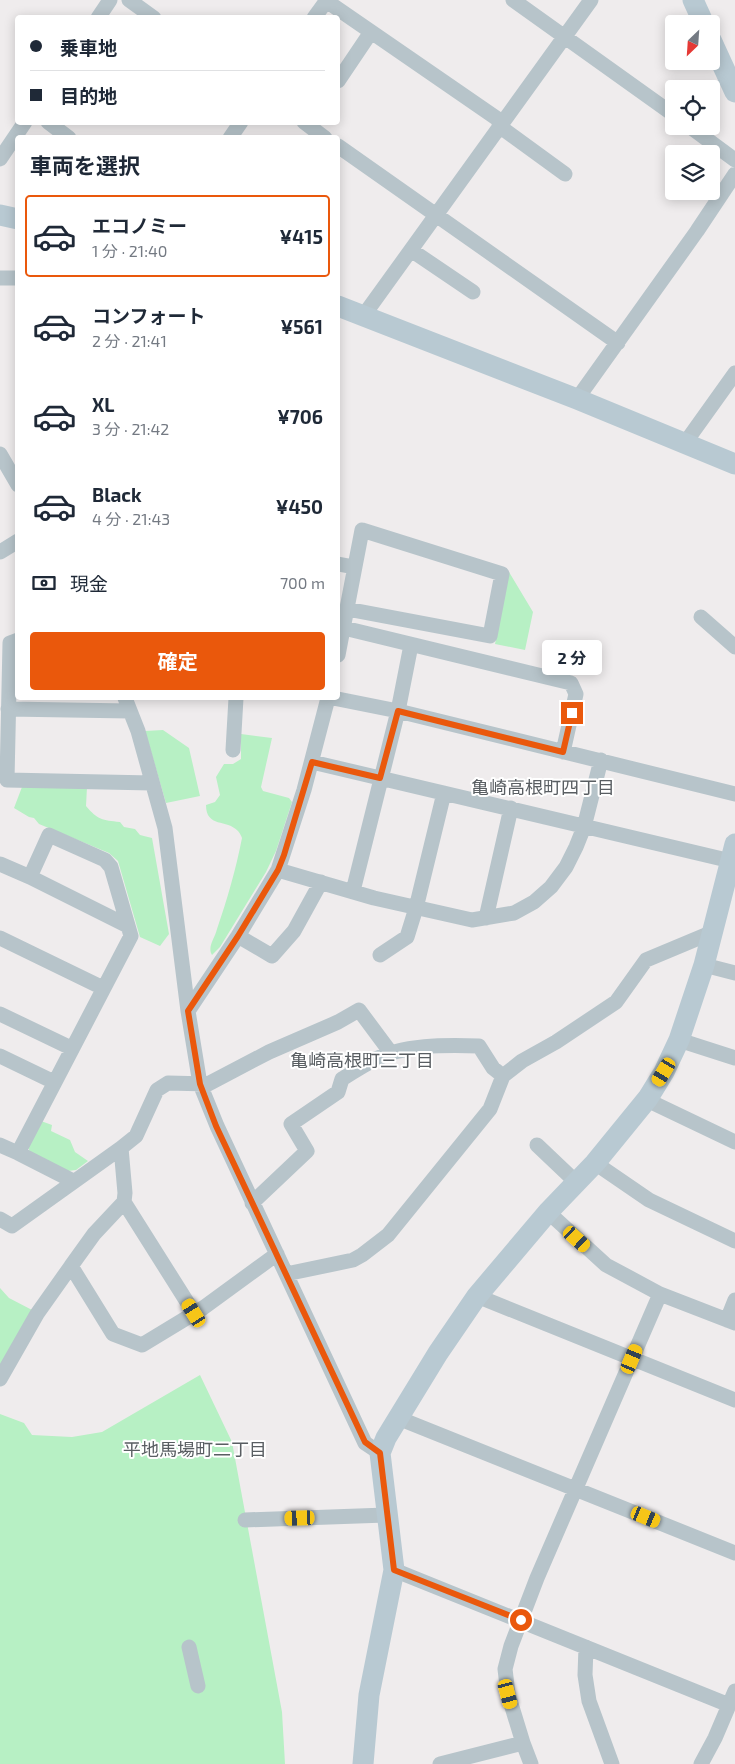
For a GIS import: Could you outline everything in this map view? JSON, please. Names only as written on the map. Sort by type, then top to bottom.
[{"type":"street","points":[[100,15],[110,0]]},
{"type":"street","points":[[129,0],[150,15]]},
{"type":"street","points":[[316,15],[326,0],[500,124],[565,174]]},
{"type":"street","points":[[513,0],[665,108]]},
{"type":"street","points":[[364,315],[591,0]]},
{"type":"street","points":[[692,0],[700,15]]},
{"type":"street","points":[[340,78],[371,32]]},
{"type":"street","points":[[720,60],[735,92]]},
{"type":"street","points":[[52,125],[65,135]]},
{"type":"street","points":[[308,125],[321,135]]},
{"type":"street","points":[[701,135],[735,160]]},
{"type":"street","points":[[0,158],[15,136]]},
{"type":"street","points":[[340,147],[618,343]]},
{"type":"street","points":[[577,399],[697,231],[735,174]]},
{"type":"street","points":[[0,215],[15,218]]},
{"type":"street","points":[[411,250],[473,292]]},
{"type":"street","points":[[0,278],[15,278]]},
{"type":"street","points":[[340,307],[577,399],[735,464]]},
{"type":"street","points":[[685,443],[735,373]]},
{"type":"street","points":[[0,454],[15,480]]},
{"type":"street","points":[[340,642],[362,530],[502,574],[490,636],[347,609]]},
{"type":"street","points":[[0,552],[15,543]]},
{"type":"street","points":[[340,564],[354,567]]},
{"type":"street","points":[[701,618],[735,647]]},
{"type":"street","points":[[344,628],[571,683],[576,694],[563,752]]},
{"type":"street","points":[[15,641],[10,643],[7,780],[152,783]]},
{"type":"street","points":[[353,891],[398,711],[412,645]]},
{"type":"street","points":[[340,699],[398,711],[735,794]]},
{"type":"street","points":[[233,750],[236,700]]},
{"type":"street","points":[[188,1011],[238,936],[278,870],[312,762],[328,700]]},
{"type":"street","points":[[8,709],[128,704],[138,731],[165,828],[188,1011],[200,1084],[216,1126],[365,1442],[380,1453]]},
{"type":"street","points":[[278,870],[416,908],[472,920],[514,912],[534,902],[566,867],[584,827],[601,760]]},
{"type":"street","points":[[312,762],[511,808],[584,827],[733,852],[704,965],[679,1040],[664,1072],[647,1100],[595,1163],[548,1212],[477,1296],[438,1353],[386,1438],[380,1453],[394,1570],[369,1695],[363,1764]]},
{"type":"street","points":[[380,954],[407,937],[416,908],[444,792]]},
{"type":"street","points":[[486,918],[511,808]]},
{"type":"street","points":[[18,1154],[71,1048],[131,936],[112,867],[105,860],[49,835],[30,877]]},
{"type":"street","points":[[0,864],[128,926]]},
{"type":"street","points":[[238,936],[272,956],[294,932],[321,882]]},
{"type":"street","points":[[286,1274],[353,1260],[382,1240],[490,1109],[503,1076],[522,1061],[556,1042],[616,1002],[646,960],[713,932]]},
{"type":"street","points":[[0,938],[103,988]]},
{"type":"street","points":[[704,965],[735,974]]},
{"type":"street","points":[[0,1236],[6,1222],[73,1181],[136,1136],[157,1090],[168,1083],[208,1084],[268,1052],[338,1022],[359,1010],[391,1053]]},
{"type":"street","points":[[0,1014],[71,1048]]},
{"type":"street","points":[[679,1040],[735,1058]]},
{"type":"street","points":[[252,1203],[307,1151],[291,1124],[338,1092],[342,1079],[373,1060],[391,1053],[420,1047],[438,1045],[479,1046],[493,1068],[503,1076]]},
{"type":"street","points":[[0,1056],[54,1082]]},
{"type":"street","points":[[647,1100],[735,1142]]},
{"type":"street","points":[[0,1145],[73,1181]]},
{"type":"street","points":[[537,1145],[577,1183]]},
{"type":"street","points":[[0,1379],[37,1314],[94,1234],[124,1202],[126,1193],[121,1148]]},
{"type":"street","points":[[595,1163],[649,1200],[735,1241]]},
{"type":"street","points":[[124,1202],[194,1313]]},
{"type":"street","points":[[548,1212],[606,1265],[660,1294],[731,1321],[735,1300]]},
{"type":"street","points":[[71,1266],[112,1334],[142,1345],[227,1291],[277,1254]]},
{"type":"street","points":[[532,1764],[523,1743],[508,1694],[505,1669],[511,1646],[576,1488],[660,1294]]},
{"type":"street","points":[[477,1296],[735,1400]]},
{"type":"street","points":[[398,1418],[735,1553]]},
{"type":"street","points":[[245,1520],[386,1515]]},
{"type":"street","points":[[394,1570],[586,1647],[732,1698],[715,1738],[701,1764]]},
{"type":"street","points":[[189,1646],[198,1686]]},
{"type":"street","points":[[586,1647],[585,1675],[589,1701],[612,1764]]},
{"type":"street","points":[[440,1764],[523,1743]]},
{"type":"green space","points":[[509,572],[533,612],[525,650],[495,644]]},
{"type":"green space","points":[[163,730],[189,748],[200,796],[166,803],[145,731]]},
{"type":"green space","points":[[241,734],[272,738],[261,787],[263,791],[289,798],[292,802],[276,851],[266,872],[220,947],[212,955],[210,949],[228,896],[242,838],[233,827],[209,817],[206,805],[215,802],[220,795],[216,777],[224,764],[233,764],[241,759]]},
{"type":"green space","points":[[22,787],[87,787],[86,806],[97,817],[120,822],[124,827],[135,829],[140,835],[152,838],[169,934],[160,946],[140,937],[118,861],[109,853],[39,824],[34,818],[14,808]]},
{"type":"green space","points":[[41,1121],[52,1125],[51,1131],[70,1140],[75,1152],[88,1161],[76,1170],[68,1171],[30,1153],[28,1146]]},
{"type":"green space","points":[[0,1288],[9,1298],[34,1311],[0,1369]]},
{"type":"green space","points":[[200,1375],[232,1442],[282,1712],[285,1764],[0,1764],[0,1414],[24,1423],[32,1435],[72,1437],[102,1432]]},
{"type":"district","name":"亀崎高根町四丁目","points":[[543,788]]},
{"type":"district","name":"亀崎高根町三丁目","points":[[362,1061]]},
{"type":"district","name":"平地馬場町二丁目","points":[[195,1450]]},
{"type":"route","points":[[521,1620],[394,1570],[380,1453],[365,1442],[216,1126],[200,1084],[188,1011],[238,936],[278,870],[312,762],[380,778],[398,711],[563,752],[572,713]]}]
